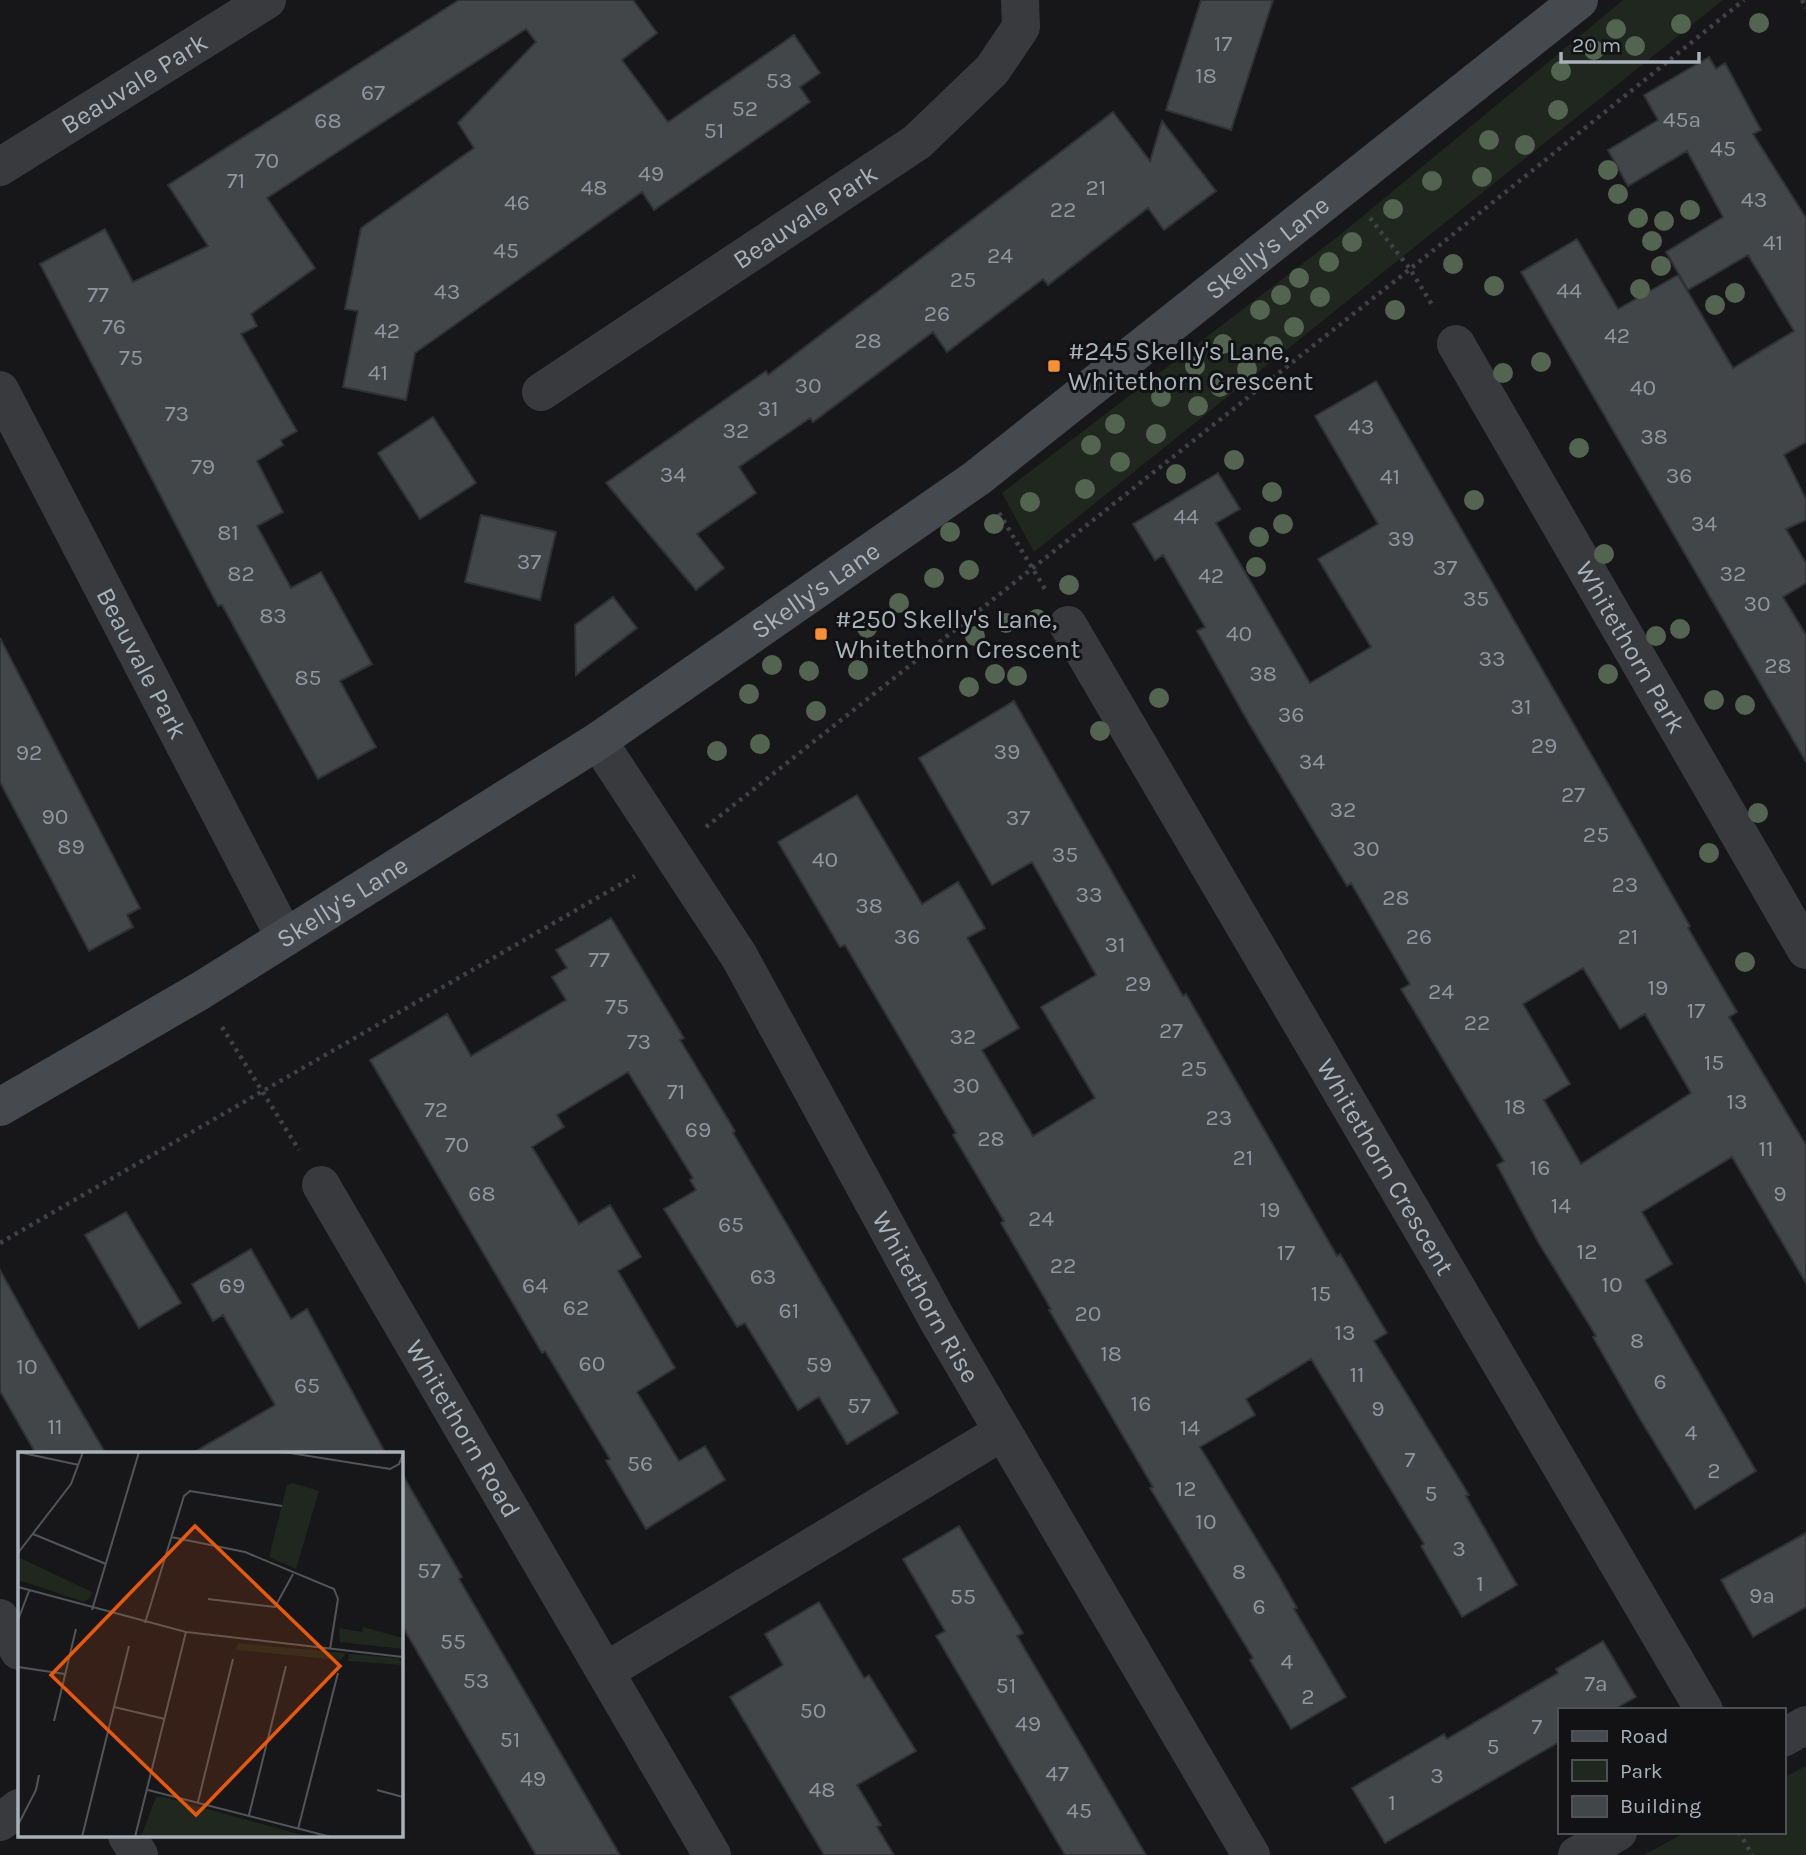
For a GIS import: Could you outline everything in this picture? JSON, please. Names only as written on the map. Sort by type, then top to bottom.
[{"type":"street","name":"Beauvale Park","points":[[0,167],[267,0]]},
{"type":"street","name":"Beauvale Park","points":[[541,392],[917,142],[992,70],[1021,27],[1020,0]]},
{"type":"street","name":"Skelly's Lane","points":[[0,1107],[200,991],[598,741],[977,478],[1579,0]]},
{"type":"street","name":"Whitethorn Park","points":[[1456,344],[1806,950]]},
{"type":"street","name":"Beauvale Park","points":[[0,390],[284,936]]},
{"type":"street","name":"Whitethorn Crescent","points":[[1068,625],[1703,1708]]},
{"type":"street","name":"Whitethorn Rise","points":[[598,741],[739,956],[937,1319],[1251,1855]]},
{"type":"street","name":"Whitethorn Road","points":[[321,1185],[712,1855]]},
{"type":"street","points":[[606,1671],[1002,1432]]},
{"type":"street","points":[[0,1618],[18,1649]]},
{"type":"street","points":[[1785,1737],[1806,1725]]},
{"type":"street","points":[[0,1822],[18,1809]]},
{"type":"street","points":[[1577,1855],[1614,1834]]},
{"type":"street","points":[[128,1838],[139,1855]]},
{"type":"path","points":[[0,1244],[673,854],[1744,0]]},
{"type":"path","points":[[1802,0],[1806,8]]},
{"type":"path","points":[[1346,187],[1410,269],[1456,344]]},
{"type":"path","points":[[977,478],[1068,625]]},
{"type":"path","points":[[200,991],[321,1185]]},
{"type":"path","points":[[1740,1834],[1752,1855]]},
{"type":"green space","points":[[1623,0],[1723,0],[1034,552],[1002,493],[1340,235]]},
{"type":"green space","points":[[1806,1766],[1806,1855],[1644,1855],[1682,1834],[1785,1834],[1785,1777]]},
{"type":"building","points":[[459,0],[633,0],[657,33],[622,60],[668,122],[794,35],[820,73],[800,87],[810,102],[654,210],[642,192],[415,353],[406,400],[343,387],[358,311],[345,309],[361,228],[474,148],[458,123],[536,42],[526,29],[267,198],[315,268],[251,314],[257,326],[241,334],[297,431],[281,440],[283,445],[257,461],[283,512],[257,526],[291,588],[321,572],[372,664],[340,681],[376,747],[318,779],[222,605],[218,606],[40,264],[105,229],[133,282],[208,246],[168,185]]},
{"type":"building","points":[[1201,0],[1273,0],[1231,130],[1166,110]]},
{"type":"building","points":[[1709,57],[1716,69],[1725,63],[1761,130],[1753,134],[1806,218],[1806,442],[1784,455],[1806,499],[1806,520],[1786,529],[1806,563],[1806,583],[1783,597],[1806,635],[1806,762],[1521,272],[1577,239],[1618,309],[1678,275],[1733,368],[1794,331],[1748,255],[1688,290],[1666,252],[1723,217],[1687,151],[1628,186],[1608,150],[1658,120],[1644,95]]},
{"type":"building","points":[[1113,112],[1150,161],[1162,121],[1216,191],[1164,230],[1148,208],[1048,285],[1043,279],[947,352],[933,332],[813,422],[810,418],[739,467],[756,493],[697,534],[724,568],[696,590],[606,483],[766,371],[768,375]]},
{"type":"building","points":[[1376,381],[1690,926],[1688,928],[1737,1012],[1729,1017],[1806,1145],[1806,1283],[1732,1157],[1642,1212],[1672,1264],[1645,1280],[1756,1471],[1695,1509],[1593,1337],[1596,1336],[1538,1242],[1497,1165],[1504,1161],[1401,989],[1410,984],[1351,883],[1347,886],[1247,720],[1197,631],[1205,627],[1163,555],[1155,560],[1133,524],[1218,473],[1240,509],[1216,523],[1310,683],[1371,647],[1318,559],[1378,524],[1315,416]],"holes":[[[1583,968],[1620,1029],[1645,1014],[1691,1093],[1581,1164],[1544,1100],[1570,1084],[1523,1004]]]},
{"type":"building","points":[[433,417],[476,483],[420,519],[378,453]]},
{"type":"building","points":[[481,515],[556,532],[540,600],[465,582]]},
{"type":"building","points":[[613,597],[637,628],[576,675],[575,625]]},
{"type":"building","points":[[0,638],[140,908],[127,915],[133,927],[89,951],[0,782]]},
{"type":"building","points":[[1014,701],[1183,996],[1186,994],[1337,1256],[1340,1254],[1387,1333],[1374,1341],[1469,1495],[1466,1496],[1517,1585],[1462,1617],[1421,1546],[1424,1544],[1311,1359],[1246,1399],[1255,1415],[1200,1447],[1277,1573],[1297,1608],[1294,1609],[1346,1697],[1291,1729],[1250,1660],[1253,1658],[1150,1488],[1153,1487],[1049,1310],[1051,1309],[1001,1223],[1004,1221],[953,1135],[956,1133],[845,945],[840,947],[778,842],[857,795],[922,904],[958,882],[985,928],[967,938],[1019,1028],[982,1050],[1033,1136],[1095,1098],[1041,1007],[1096,975],[1032,862],[992,885],[919,758]]},
{"type":"building","points":[[611,918],[684,1038],[680,1040],[735,1131],[733,1133],[898,1413],[847,1444],[819,1397],[798,1410],[745,1323],[737,1327],[664,1209],[696,1190],[690,1180],[693,1178],[628,1072],[557,1115],[564,1127],[532,1147],[579,1224],[610,1205],[641,1257],[618,1271],[675,1368],[637,1392],[679,1461],[705,1446],[725,1480],[646,1529],[606,1461],[610,1459],[545,1351],[542,1353],[370,1060],[447,1014],[471,1056],[566,1000],[552,977],[567,968],[556,950]]},
{"type":"building","points":[[126,1212],[181,1303],[139,1328],[85,1235]]},
{"type":"building","points":[[251,1249],[291,1319],[307,1309],[385,1452],[194,1452],[275,1405],[223,1315],[213,1321],[192,1284]]},
{"type":"building","points":[[0,1270],[105,1452],[35,1452],[0,1391]]},
{"type":"building","points":[[402,1474],[462,1577],[459,1579],[620,1855],[536,1855],[402,1626]]},
{"type":"building","points":[[959,1526],[1023,1633],[1017,1636],[1146,1855],[1065,1855],[936,1636],[945,1631],[903,1559]]},
{"type":"building","points":[[1806,1533],[1806,1607],[1753,1637],[1721,1580]]},
{"type":"building","points":[[819,1602],[864,1678],[869,1675],[916,1751],[857,1785],[881,1825],[877,1827],[894,1855],[824,1855],[730,1697],[783,1665],[765,1634]]},
{"type":"building","points":[[1603,1641],[1636,1697],[1617,1708],[1558,1708],[1558,1743],[1385,1843],[1352,1788],[1444,1734],[1447,1739],[1558,1673],[1556,1669]]},
{"type":"place","name":"#245 Skelly's Lane, Whitethorn Crescent","points":[[1054,366]]},
{"type":"place","name":"#250 Skelly's Lane, Whitethorn Crescent","points":[[821,634]]}]
